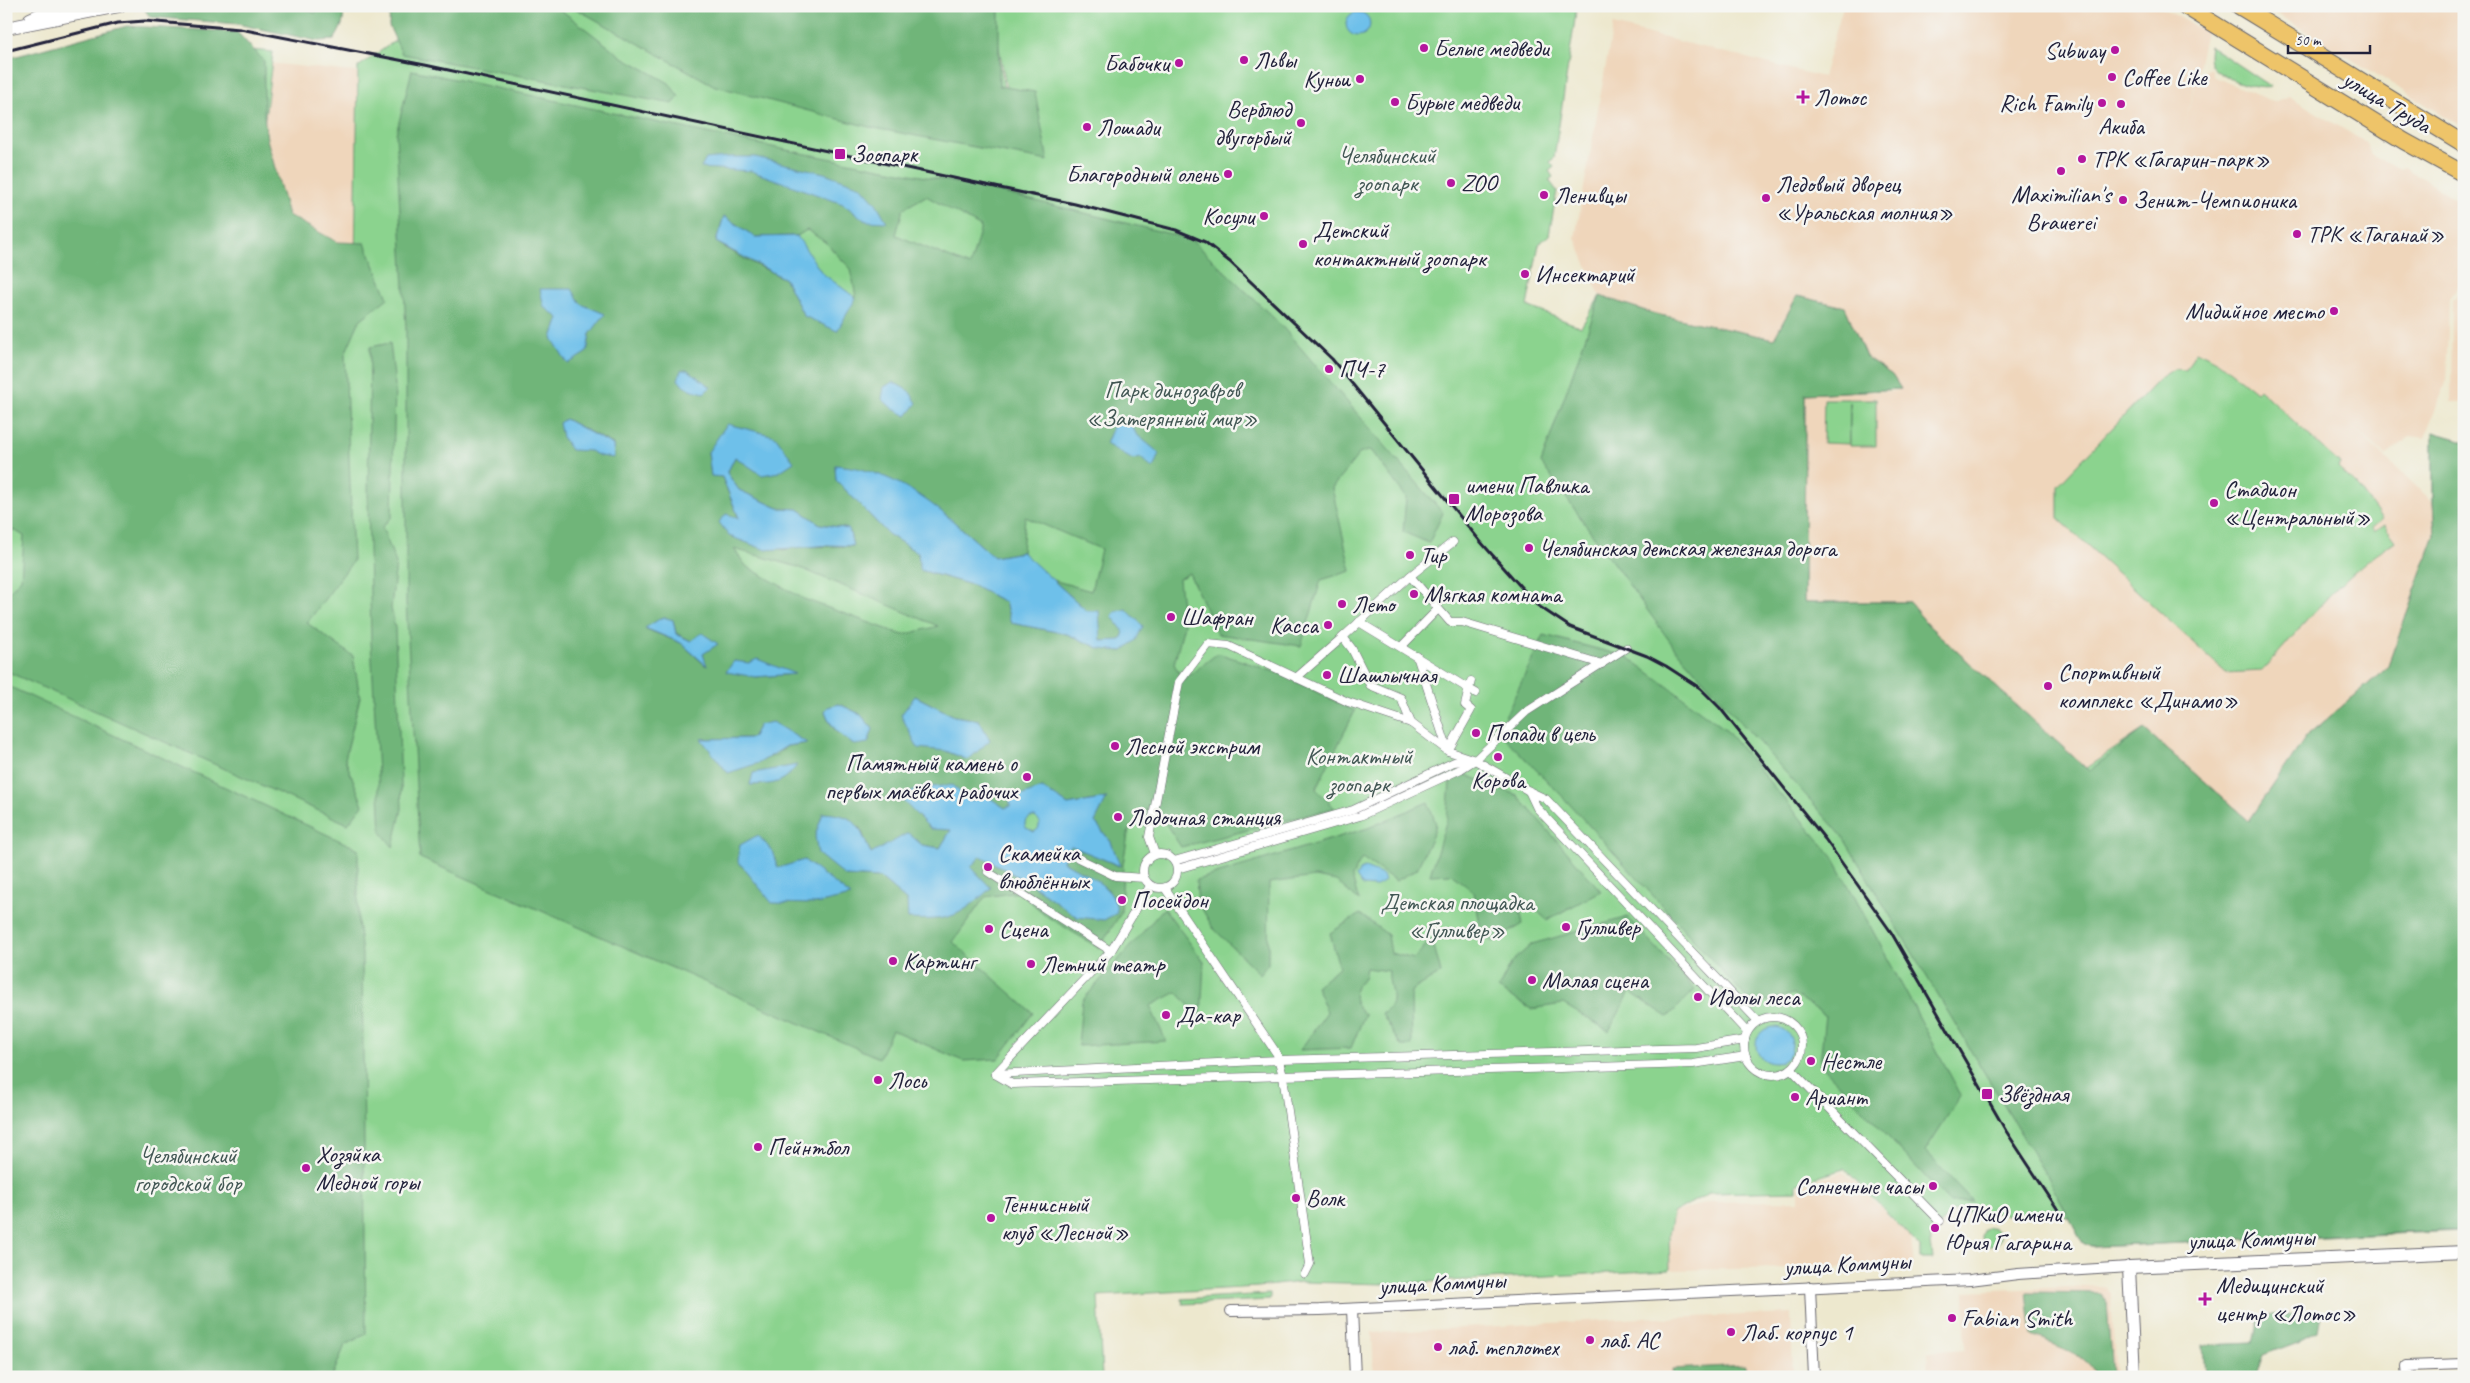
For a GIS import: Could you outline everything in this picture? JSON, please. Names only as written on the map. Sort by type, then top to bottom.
[{"type":"main road","name":"улица Труда","points":[[2185,6],[2372,121],[2464,174]]},
{"type":"main road","name":"улица Труда","points":[[2239,6],[2464,144]]},
{"type":"street","points":[[8,28],[58,6]]},
{"type":"street","points":[[8,28],[119,6]]},
{"type":"street","points":[[1296,678],[1410,576],[1453,542]]},
{"type":"street","points":[[1410,576],[1450,622],[1462,622],[1602,664]]},
{"type":"street","points":[[1402,647],[1438,609]]},
{"type":"street","points":[[1360,622],[1472,688],[1464,705],[1471,710],[1448,751]]},
{"type":"street","points":[[1343,637],[1352,649],[1370,685],[1401,698],[1411,723]]},
{"type":"street","points":[[1155,854],[1149,837],[1179,682],[1208,644],[1228,646],[1348,702],[1411,723],[1448,751],[1475,760],[1546,799],[1758,1021]]},
{"type":"street","points":[[1175,865],[1360,816],[1461,769],[1475,760],[1526,712],[1626,648]]},
{"type":"street","points":[[1417,656],[1448,751]]},
{"type":"street","points":[[1529,791],[1537,808],[1747,1032]]},
{"type":"street","points":[[1155,854],[1166,855],[1175,865],[1173,882],[1165,888],[1150,886],[1144,878],[1143,866],[1155,854]]},
{"type":"street","points":[[1078,858],[1115,876],[1144,878]]},
{"type":"street","points":[[988,872],[1111,951]]},
{"type":"street","points":[[995,1074],[1111,951],[1150,886]]},
{"type":"street","points":[[1165,888],[1277,1054],[1283,1076],[1310,1264],[1305,1274]]},
{"type":"street","points":[[1768,1017],[1777,1017],[1794,1026],[1802,1043],[1802,1053],[1791,1069],[1784,1073],[1766,1074],[1750,1064],[1746,1056],[1744,1040],[1747,1032],[1758,1021],[1768,1017]]},
{"type":"street","points":[[995,1074],[1279,1060],[1696,1048],[1744,1040]]},
{"type":"street","points":[[995,1074],[1012,1084],[1692,1064],[1746,1056]]},
{"type":"street","points":[[1791,1069],[1940,1221]]},
{"type":"street","name":"улица Коммуны","points":[[1231,1311],[1352,1309],[1970,1280],[2018,1274],[2129,1267],[2464,1252]]},
{"type":"street","points":[[2129,1267],[2134,1377]]},
{"type":"street","points":[[1810,1287],[1814,1377]]},
{"type":"street","points":[[1352,1309],[1355,1377]]},
{"type":"street","points":[[2408,1377],[2407,1366],[2464,1364]]},
{"type":"shaded area","points":[[1843,6],[2159,6],[2206,32],[2180,147],[2197,75],[2211,68],[2214,77],[2275,102],[2289,96],[2365,142],[2371,154],[2399,169],[2404,167],[2464,204],[2464,279],[2449,298],[2446,383],[2424,438],[2411,436],[2386,456],[2347,422],[2433,502],[2435,535],[2387,668],[2306,737],[2249,821],[2144,729],[2089,771],[1929,626],[1909,602],[1804,602],[1805,394],[1897,391],[1901,389],[1892,375],[1866,357],[1845,308],[1774,339],[1655,314],[1600,296],[1575,238],[1613,25],[1823,77]]},
{"type":"shaded area","points":[[2264,6],[2464,6],[2464,127],[2448,118]]},
{"type":"shaded area","points":[[240,60],[392,76],[365,243],[337,242],[288,215],[267,139]]},
{"type":"shaded area","points":[[2464,284],[2464,402],[2451,402],[2452,300]]},
{"type":"shaded area","points":[[1844,1172],[1911,1238],[1914,1266],[1670,1270],[1669,1235],[1673,1213],[1709,1202],[1799,1201],[1799,1186]]},
{"type":"shaded area","points":[[2106,1287],[2111,1295],[2116,1377],[1928,1377],[1927,1352],[1965,1349],[1965,1291]]},
{"type":"shaded area","points":[[1791,1313],[1793,1377],[1374,1377],[1372,1333],[1659,1317]]},
{"type":"green space","points":[[162,6],[300,6],[314,13],[326,6],[342,6],[343,20],[334,40],[318,41],[237,24],[150,17],[145,10]]},
{"type":"green space","points":[[300,6],[326,6],[314,13]]},
{"type":"green space","points":[[390,6],[553,6],[561,10],[621,56],[669,83],[679,97],[673,104],[402,54],[389,26]]},
{"type":"green space","points":[[444,6],[1577,6],[1554,158],[1550,162],[1554,167],[1549,171],[1553,177],[1549,180],[1557,191],[1549,235],[1539,244],[1527,306],[1581,327],[1600,296],[1655,314],[1774,339],[1797,296],[1845,307],[1866,357],[1892,375],[1901,389],[1805,394],[1804,602],[1909,602],[1929,626],[2086,768],[2144,729],[2249,821],[2306,737],[2387,668],[2435,535],[2433,432],[2464,441],[2464,1231],[2091,1247],[2083,1243],[2069,1217],[1954,1211],[1930,1234],[1933,1259],[1920,1259],[1920,1247],[1845,1169],[1797,1183],[1797,1191],[1709,1193],[1673,1213],[1669,1235],[1670,1270],[1386,1284],[1301,1282],[1258,1287],[1098,1296],[1102,1377],[6,1377],[6,70],[125,39],[273,52],[261,151],[278,232],[355,264],[358,67]],"holes":[[[998,42],[1008,98],[1005,96]]]},
{"type":"green space","points":[[571,6],[999,6],[999,86],[1035,92],[1048,161],[869,127],[715,86]]},
{"type":"green space","points":[[127,26],[237,32],[264,61],[264,115],[267,139],[288,215],[337,242],[365,243],[388,298],[360,320],[345,354],[353,561],[307,623],[353,656],[360,697],[345,759],[363,805],[348,824],[6,671],[6,595],[21,579],[24,536],[14,530],[6,535],[6,59]]},
{"type":"green space","points":[[2210,46],[2271,87],[2265,88],[2249,85],[2231,79],[2216,71],[2211,64],[2209,56]]},
{"type":"green space","name":"Парк динозавров «Затерянный мир»","points":[[412,70],[791,151],[978,187],[1191,239],[1280,324],[1443,513],[1429,543],[1403,532],[1406,497],[1371,450],[1359,454],[1332,488],[1351,571],[1321,580],[1301,646],[1217,634],[1189,573],[1179,579],[1184,625],[1174,664],[1183,680],[1218,653],[1281,674],[1355,711],[1316,789],[1335,808],[1181,847],[1152,803],[1129,829],[1123,864],[1121,913],[1099,948],[1048,917],[1019,892],[985,897],[953,942],[1033,1013],[998,1059],[963,1061],[892,1030],[879,1058],[420,858],[406,602],[406,329],[396,134]],"holes":[[[926,196],[981,227],[970,266],[896,235],[903,209]],[[724,216],[755,237],[797,236],[807,230],[825,242],[851,269],[856,298],[804,316],[785,279],[746,260],[716,242]],[[559,318],[590,334],[587,352],[552,338]],[[565,419],[613,444],[614,457],[598,454],[580,439]],[[708,452],[793,462],[735,457],[727,473],[739,490],[778,508],[798,509],[820,524],[849,529],[853,546],[801,547],[783,550],[719,522],[726,515],[739,519],[722,477],[711,475]],[[835,465],[959,526],[994,557],[1022,552],[1025,517],[1101,549],[1091,591],[1053,580],[1087,611],[1101,641],[1121,641],[1124,632],[1123,651],[1101,649],[1067,634],[1011,623],[1005,602],[972,585],[920,570],[918,553],[888,534],[836,480]],[[734,549],[798,567],[938,626],[903,635],[804,599],[746,566]],[[673,620],[676,633],[691,641],[717,644],[703,654],[706,666],[681,643],[646,629]],[[734,661],[794,674],[755,677]],[[915,696],[954,716],[979,720],[968,760],[946,751]],[[839,704],[860,714],[873,729],[837,733],[825,711]],[[759,725],[807,743],[787,746],[776,755],[728,773],[702,739],[752,738]],[[796,766],[751,785],[754,773]],[[920,788],[970,801],[984,794],[1005,809],[1042,788],[1068,805],[1106,798],[1095,822],[1111,842],[1119,866],[1071,845],[1063,861],[1109,890],[1077,917],[1034,886],[981,856],[971,867],[907,901],[880,878],[845,876],[860,827],[871,854],[922,845],[940,848],[951,830],[901,798]],[[741,845],[772,851],[778,869],[850,895],[816,904]]]},
{"type":"green space","points":[[1600,296],[1655,314],[1774,339],[1797,296],[1845,307],[1866,357],[1892,375],[1901,389],[1805,394],[1804,602],[1909,602],[1929,626],[2089,771],[2144,729],[2249,821],[2306,737],[2387,668],[2435,535],[2433,432],[2464,441],[2464,1230],[2091,1247],[2083,1243],[2047,1177],[1843,837],[1674,647],[1541,463]]},
{"type":"green space","points":[[390,343],[395,385],[392,517],[382,527],[396,563],[391,608],[395,628],[402,809],[393,847],[381,832],[371,640],[368,500],[370,347]]},
{"type":"green space","name":"Стадион «Центральный»","points":[[2196,351],[2219,362],[2256,392],[2259,389],[2340,464],[2338,467],[2360,489],[2382,519],[2371,528],[2374,532],[2384,525],[2396,541],[2358,568],[2341,584],[2262,671],[2226,673],[2058,518],[2058,485],[2160,378],[2174,369],[2186,370]]},
{"type":"green space","points":[[1824,399],[1876,399],[1876,446],[1850,446],[1850,402],[1849,444],[1823,443]]},
{"type":"green space","points":[[1544,635],[1628,657],[1725,729],[1833,857],[1961,1095],[1925,1151],[1972,1201],[1949,1202],[1820,1064],[1825,1015],[1793,994],[1753,1005],[1561,795],[1498,731]]},
{"type":"green space","name":"Челябинский городской бор","points":[[6,685],[358,849],[358,921],[362,954],[366,1334],[345,1345],[332,1377],[6,1377]]},
{"type":"green space","points":[[1464,774],[1517,795],[1601,891],[1547,920],[1516,892],[1523,924],[1493,942],[1482,935],[1474,892],[1451,874],[1430,875],[1447,819],[1450,781]]},
{"type":"green space","points":[[1428,802],[1436,824],[1417,869],[1396,881],[1362,858],[1352,877],[1359,901],[1336,881],[1315,877],[1269,883],[1268,964],[1260,974],[1213,928],[1198,902],[1196,880],[1368,828]]},
{"type":"green space","points":[[1164,908],[1204,962],[1201,1019],[1177,992],[1150,1006],[1166,1041],[1078,1046],[1082,1001]]},
{"type":"green space","points":[[1360,914],[1388,935],[1391,953],[1414,959],[1432,938],[1441,973],[1411,991],[1412,1046],[1401,1046],[1382,1014],[1391,1005],[1392,1000],[1389,971],[1366,968],[1364,979],[1357,987],[1354,996],[1357,1006],[1365,1014],[1351,1048],[1300,1050],[1327,1012],[1316,986],[1339,967],[1330,933]]},
{"type":"green space","points":[[1628,917],[1695,990],[1668,1017],[1630,992],[1609,1031],[1563,1004],[1531,1009],[1498,989],[1512,962],[1532,944]]},
{"type":"green space","points":[[1987,1228],[1995,1228],[2000,1233],[1998,1244],[1987,1246],[1982,1241],[1982,1233]]},
{"type":"green space","points":[[2027,1292],[2100,1293],[2107,1302],[2112,1377],[2095,1377],[2093,1369],[2079,1356],[2032,1336]]},
{"type":"green space","points":[[1270,1294],[1270,1300],[1183,1304],[1182,1299]]},
{"type":"green space","points":[[2321,1314],[2318,1331],[2298,1342],[2263,1355],[2256,1377],[2205,1377],[2203,1345],[2254,1343],[2259,1316]]},
{"type":"green space","points":[[1745,1365],[1746,1377],[1673,1377],[1672,1369]]},
{"type":"water","points":[[1358,12],[1363,13],[1369,19],[1369,29],[1363,35],[1358,36],[1353,35],[1347,29],[1346,24],[1347,19],[1353,13]]},
{"type":"water","points":[[755,157],[824,173],[861,186],[876,203],[887,222],[866,221],[843,204],[751,171],[701,168],[706,159]]},
{"type":"water","points":[[724,216],[755,237],[797,236],[822,273],[856,298],[837,331],[804,316],[785,279],[716,242]]},
{"type":"water","points":[[540,289],[572,289],[581,304],[605,314],[590,334],[587,352],[568,364],[552,338],[559,318],[544,307]]},
{"type":"water","points":[[681,370],[688,370],[711,387],[704,393],[689,389],[678,380]]},
{"type":"water","points":[[893,382],[909,391],[917,403],[907,416],[893,409],[882,399],[884,387]]},
{"type":"water","points":[[1117,417],[1130,421],[1136,434],[1159,453],[1153,469],[1141,458],[1133,460],[1106,444]]},
{"type":"water","points":[[565,419],[613,445],[614,458],[600,456],[590,451],[571,450],[562,437],[559,423]]},
{"type":"water","points":[[727,424],[775,436],[794,462],[779,472],[762,475],[735,457],[727,473],[739,490],[778,508],[798,509],[820,524],[849,529],[853,546],[831,545],[766,550],[729,536],[719,522],[726,514],[739,518],[722,477],[711,476],[708,452]]},
{"type":"water","points":[[835,465],[881,475],[902,485],[940,510],[994,557],[1022,552],[1087,611],[1099,611],[1101,641],[1121,640],[1124,632],[1112,616],[1115,612],[1126,609],[1143,626],[1136,640],[1123,651],[1101,649],[1067,634],[1011,623],[1005,602],[972,585],[920,570],[918,553],[888,534],[836,480]]},
{"type":"water","points":[[663,617],[673,620],[676,634],[691,641],[702,633],[718,644],[703,654],[707,666],[681,643],[645,628]]},
{"type":"water","points":[[757,659],[795,674],[755,677],[726,672],[734,661],[749,663]]},
{"type":"water","points":[[915,696],[954,716],[979,720],[990,740],[968,760],[946,751],[918,748],[901,715]]},
{"type":"water","points":[[839,704],[860,714],[873,729],[868,743],[854,745],[833,727],[825,711],[828,707]]},
{"type":"water","points":[[772,722],[807,743],[787,746],[759,763],[728,773],[701,739],[752,738],[759,725]]},
{"type":"water","points":[[797,765],[782,780],[750,785],[753,773]]},
{"type":"water","points":[[952,785],[970,801],[984,794],[1005,808],[1010,806],[1010,800],[1042,788],[1068,805],[1107,798],[1095,822],[1111,842],[1120,866],[1071,846],[1063,861],[1098,881],[1116,903],[1117,913],[1104,920],[1077,917],[1034,886],[981,856],[971,867],[991,888],[980,898],[962,911],[945,918],[908,919],[907,901],[880,878],[845,876],[818,854],[815,836],[823,813],[843,816],[855,823],[871,854],[908,833],[922,845],[940,848],[951,830],[931,829],[900,798],[920,788]],"holes":[[[1030,817],[1035,817],[1040,822],[1038,829],[1034,832],[1025,827],[1025,822]]]},
{"type":"water","points":[[758,835],[772,851],[778,868],[804,860],[851,896],[816,904],[772,903],[738,861],[740,845]]},
{"type":"water","points":[[1365,868],[1383,875],[1385,881],[1375,887],[1363,886],[1356,876],[1360,870]]},
{"type":"water","points":[[1774,1027],[1781,1028],[1787,1032],[1791,1038],[1791,1052],[1787,1058],[1781,1062],[1774,1063],[1767,1062],[1761,1058],[1757,1052],[1756,1045],[1757,1038],[1761,1032],[1767,1028]]},
{"type":"railway","points":[[6,51],[118,23],[145,21],[240,29],[425,65],[1075,204],[1176,230],[1205,242],[1230,262],[1332,359],[1480,541],[1537,605],[1570,627],[1647,656],[1666,666],[1700,688],[1720,708],[1825,839],[1891,932],[2006,1131],[2060,1213]]},
{"type":"place","name":"Белые медведи","points":[[1424,48]]},
{"type":"place","name":"Subway","points":[[2115,50]]},
{"type":"place","name":"Львы","points":[[1244,60]]},
{"type":"place","name":"Бабочки","points":[[1179,63]]},
{"type":"place","name":"Coffee Like","points":[[2112,77]]},
{"type":"place","name":"Куньи","points":[[1360,79]]},
{"type":"place","name":"Лотос","points":[[1803,97]]},
{"type":"place","name":"Бурые медведи","points":[[1395,102]]},
{"type":"place","name":"Rich Family","points":[[2102,103]]},
{"type":"place","name":"Акиба","points":[[2121,104]]},
{"type":"place","name":"Верблюд двугорбый","points":[[1301,123]]},
{"type":"place","name":"Лошади","points":[[1087,127]]},
{"type":"place","name":"Зоопарк","points":[[840,154]]},
{"type":"place","name":"ТРК «Гагарин-парк»","points":[[2082,159]]},
{"type":"place","name":"Maximilian's Brauerei","points":[[2061,171]]},
{"type":"place","name":"Благородный олень","points":[[1228,174]]},
{"type":"place","name":"ZOO","points":[[1451,183]]},
{"type":"place","name":"Ленивцы","points":[[1544,195]]},
{"type":"place","name":"Ледовый дворец «Уральская молния»","points":[[1766,198]]},
{"type":"place","name":"Зенит-Чемпионика","points":[[2123,200]]},
{"type":"place","name":"Косули","points":[[1264,216]]},
{"type":"place","name":"ТРК «Таганай»","points":[[2297,234]]},
{"type":"place","name":"Детский контактный зоопарк","points":[[1303,244]]},
{"type":"place","name":"Инсектарий","points":[[1525,274]]},
{"type":"place","name":"Мидийное место","points":[[2334,311]]},
{"type":"place","name":"ПЧ-7","points":[[1329,369]]},
{"type":"place","name":"имени Павлика Морозова","points":[[1454,499]]},
{"type":"place","name":"Стадион «Центральный»","points":[[2214,503]]},
{"type":"place","name":"Челябинская детская железная дорога","points":[[1529,548]]},
{"type":"place","name":"Тир","points":[[1410,555]]},
{"type":"place","name":"Мягкая комната","points":[[1414,594]]},
{"type":"place","name":"Лето","points":[[1342,604]]},
{"type":"place","name":"Шафран","points":[[1171,617]]},
{"type":"place","name":"Касса","points":[[1328,625]]},
{"type":"place","name":"Шашлычная","points":[[1327,675]]},
{"type":"place","name":"Спортивный комплекс «Динамо»","points":[[2048,686]]},
{"type":"place","name":"Попади в цель","points":[[1476,733]]},
{"type":"place","name":"Лесной экстрим","points":[[1115,746]]},
{"type":"place","name":"Корова","points":[[1498,757]]},
{"type":"place","name":"Памятный камень о первых маёвках рабочих","points":[[1027,777]]},
{"type":"place","name":"Лодочная станция","points":[[1118,817]]},
{"type":"place","name":"Скамейка влюблённых","points":[[988,867]]},
{"type":"place","name":"Посейдон","points":[[1122,900]]},
{"type":"place","name":"Гулливер","points":[[1566,927]]},
{"type":"place","name":"Сцена","points":[[989,929]]},
{"type":"place","name":"Картинг","points":[[893,961]]},
{"type":"place","name":"Летний театр","points":[[1031,964]]},
{"type":"place","name":"Малая сцена","points":[[1532,980]]},
{"type":"place","name":"Идолы леса","points":[[1698,997]]},
{"type":"place","name":"Да-кар","points":[[1166,1015]]},
{"type":"place","name":"Нестле","points":[[1811,1061]]},
{"type":"place","name":"Лось","points":[[878,1080]]},
{"type":"place","name":"Звёздная","points":[[1987,1094]]},
{"type":"place","name":"Ариант","points":[[1795,1097]]},
{"type":"place","name":"Пейнтбол","points":[[758,1147]]},
{"type":"place","name":"Хозяйка Медной горы","points":[[306,1168]]},
{"type":"place","name":"Солнечные часы","points":[[1933,1186]]},
{"type":"place","name":"Волк","points":[[1296,1198]]},
{"type":"place","name":"Теннисный клуб «Лесной»","points":[[991,1218]]},
{"type":"place","name":"ЦПКиО имени Юрия Гагарина","points":[[1935,1228]]},
{"type":"place","name":"Медицинский центр «Лотос»","points":[[2205,1299]]},
{"type":"place","name":"Fabian Smith","points":[[1952,1318]]},
{"type":"place","name":"Лаб. корпус 1","points":[[1731,1332]]},
{"type":"place","name":"лаб. АС","points":[[1590,1340]]},
{"type":"place","name":"лаб. теплотех","points":[[1438,1347]]},
{"type":"park label","name":"Челябинский зоопарк","points":[[1387,169]]},
{"type":"park label","name":"Контактный зоопарк","points":[[1359,770]]},
{"type":"park label","name":"Детская площадка «Гулливер»","points":[[1457,916]]}]
